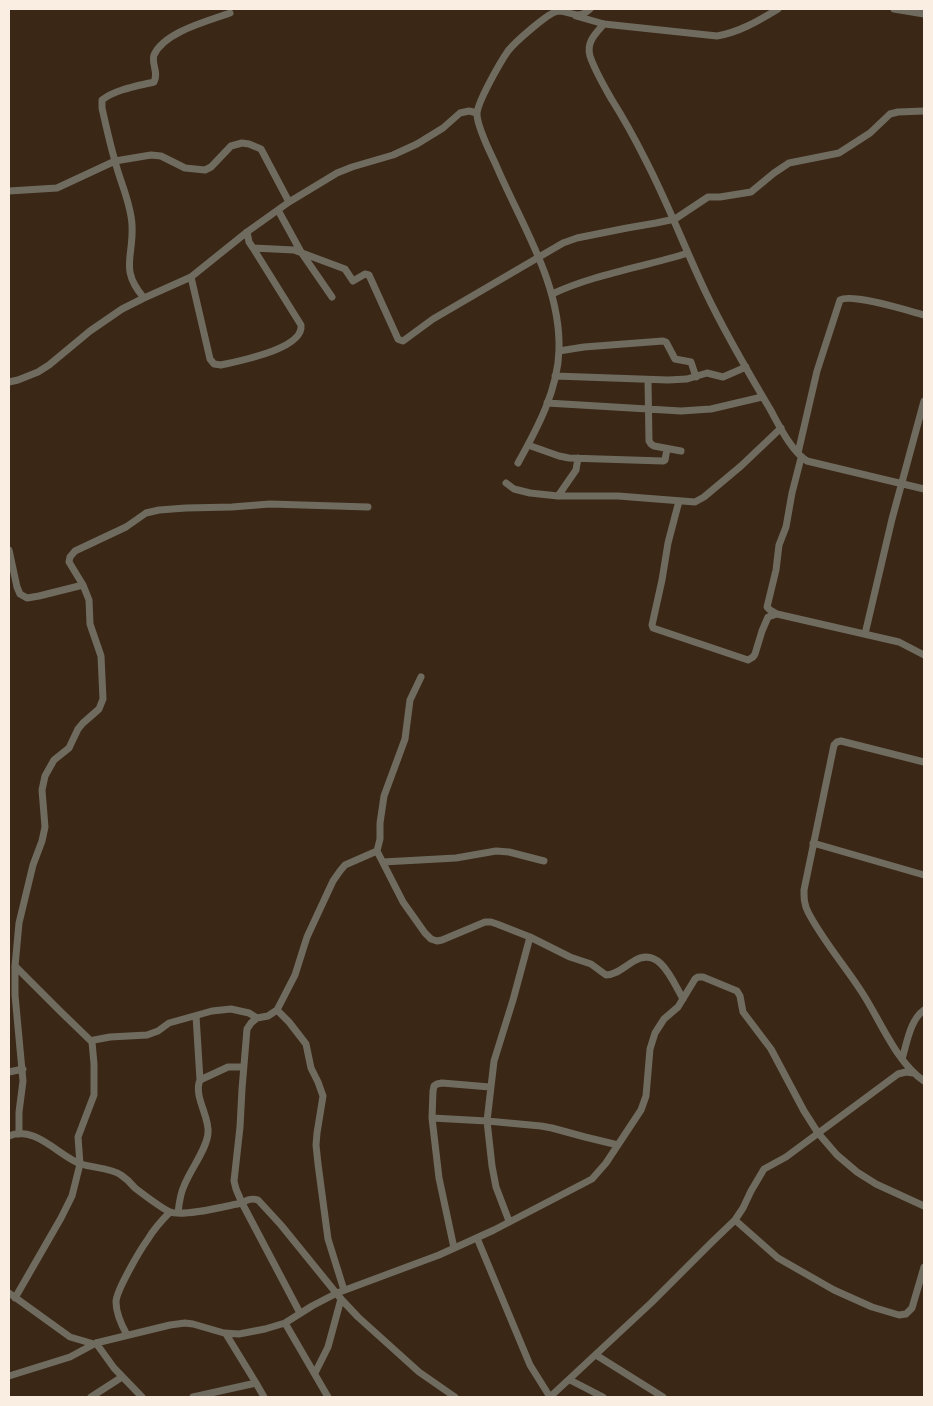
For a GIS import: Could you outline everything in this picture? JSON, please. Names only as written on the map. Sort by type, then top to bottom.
[{"type":"street","points":[[576,16],[590,9]]},
{"type":"street","points":[[518,464],[547,403],[556,376],[559,351],[558,326],[547,279],[502,181],[481,128],[477,113],[489,82],[509,51],[530,30],[558,11],[565,11],[604,24],[717,36],[742,29],[778,9]]},
{"type":"street","points":[[894,9],[924,14]]},
{"type":"street","points":[[144,298],[135,288],[130,272],[132,220],[115,162],[102,108],[102,100],[120,92],[154,82],[156,71],[153,58],[157,50],[167,39],[190,27],[230,13]]},
{"type":"street","points":[[604,24],[591,40],[589,47],[590,55],[601,79],[646,160],[718,316],[762,397],[800,456],[807,461],[924,489]]},
{"type":"street","points":[[9,382],[38,372],[106,320],[144,298],[191,277],[247,232],[289,202],[337,173],[393,155],[417,144],[443,128],[460,113],[469,111],[477,113]]},
{"type":"street","points":[[253,248],[289,249],[301,252],[345,269],[353,280],[365,274],[369,275],[401,341],[433,319],[563,244],[578,238],[674,219],[706,198],[720,198],[751,192],[789,163],[839,153],[870,134],[890,114],[924,111]]},
{"type":"street","points":[[9,191],[58,188],[115,162],[151,155],[161,156],[186,168],[205,170],[217,162],[231,146],[249,144],[261,149],[289,202]]},
{"type":"street","points":[[278,210],[301,252],[332,297]]},
{"type":"street","points":[[191,277],[210,359],[214,364],[221,365],[274,351],[291,342],[300,334],[301,325],[249,242],[247,232]]},
{"type":"street","points":[[552,294],[600,276],[657,263],[688,253]]},
{"type":"street","points":[[924,315],[865,300],[848,298],[840,300],[817,372],[786,527],[779,545],[776,570],[768,602],[770,610],[777,614],[900,642],[924,655]]},
{"type":"street","points":[[559,351],[584,347],[663,341],[666,342],[675,359],[691,362],[696,377]]},
{"type":"street","points":[[556,376],[668,380],[696,377],[707,373],[723,377],[746,367]]},
{"type":"street","points":[[648,380],[649,441],[654,446],[681,451]]},
{"type":"street","points":[[547,403],[649,410],[699,410],[762,397]]},
{"type":"street","points":[[865,634],[892,519],[924,401]]},
{"type":"street","points":[[506,483],[514,489],[530,494],[618,496],[695,502],[741,466],[781,428]]},
{"type":"street","points":[[528,445],[559,456],[663,461],[665,460],[667,449]]},
{"type":"street","points":[[558,496],[576,470],[578,458]]},
{"type":"street","points":[[679,500],[668,543],[652,625],[653,628],[748,660],[755,654],[768,617],[777,614]]},
{"type":"street","points":[[19,1134],[23,1069],[14,995],[15,966],[21,914],[32,865],[45,828],[42,790],[45,776],[54,760],[69,748],[78,729],[99,708],[103,699],[101,656],[90,624],[89,600],[83,585],[69,562],[70,557],[75,551],[126,527],[146,513],[172,508],[270,504],[368,507]]},
{"type":"street","points":[[9,550],[16,587],[20,594],[27,598],[83,585]]},
{"type":"street","points":[[911,648],[924,651]]},
{"type":"street","points":[[421,677],[410,700],[405,739],[384,796],[377,851],[403,902],[425,933],[431,939],[437,941],[485,922],[492,922],[530,937],[570,957],[591,964],[606,975],[616,973],[642,957],[649,957],[663,964],[683,999]]},
{"type":"street","points":[[924,762],[841,741],[834,745],[803,900],[820,932],[864,995],[902,1059],[912,1073],[924,1081]]},
{"type":"street","points":[[813,844],[924,875]]},
{"type":"street","points":[[300,1313],[242,1203],[234,1181],[247,1029],[257,1018],[268,1016],[277,1010],[295,975],[307,937],[334,881],[345,865],[377,851]]},
{"type":"street","points":[[383,862],[467,857],[496,851],[509,852],[544,861]]},
{"type":"street","points":[[509,1221],[496,1187],[486,1121],[496,1054],[530,937]]},
{"type":"street","points":[[15,966],[92,1042],[94,1096],[78,1137],[80,1164],[72,1196],[12,1296],[70,1337],[95,1344],[122,1377],[142,1397]]},
{"type":"street","points":[[9,1376],[70,1357],[95,1344],[184,1323],[226,1334],[239,1334],[251,1333],[285,1323],[300,1313],[339,1296],[344,1290],[417,1264],[477,1238],[592,1179],[606,1163],[641,1110],[646,1096],[650,1049],[655,1033],[664,1019],[678,1007],[692,983],[698,977],[737,991],[740,996],[743,1012],[771,1049],[804,1112],[818,1133],[837,1155],[857,1172],[876,1184],[924,1206]]},
{"type":"street","points":[[92,1042],[110,1037],[147,1035],[158,1031],[169,1023],[212,1011],[231,1009],[249,1013],[257,1018]]},
{"type":"street","points":[[277,1010],[306,1044],[311,1068],[322,1096],[316,1145],[318,1164],[327,1234],[344,1290]]},
{"type":"street","points":[[902,1059],[912,1027],[920,1013],[924,1010]]},
{"type":"street","points":[[127,1335],[116,1305],[117,1296],[148,1238],[174,1212],[183,1187],[208,1140],[208,1130],[198,1092],[200,1080],[196,1016]]},
{"type":"street","points":[[200,1080],[228,1067],[243,1067]]},
{"type":"street","points":[[9,1072],[23,1069]]},
{"type":"street","points":[[477,1238],[530,1364],[550,1397],[570,1380],[735,1220],[764,1169],[786,1157],[898,1074],[912,1073]]},
{"type":"street","points":[[454,1248],[439,1178],[432,1118],[434,1086],[442,1083],[490,1087]]},
{"type":"street","points":[[432,1118],[552,1128],[618,1145]]},
{"type":"street","points":[[9,1136],[12,1134],[30,1135],[41,1139],[80,1164],[119,1173],[136,1189],[174,1212],[204,1210],[242,1203],[254,1198],[262,1202],[358,1317],[418,1372],[455,1397]]},
{"type":"street","points":[[735,1220],[778,1258],[834,1290],[872,1307],[900,1315],[906,1314],[912,1308],[924,1267]]},
{"type":"street","points":[[315,1373],[328,1347],[339,1296]]},
{"type":"street","points":[[285,1323],[328,1397]]},
{"type":"street","points":[[226,1334],[264,1397]]},
{"type":"street","points":[[596,1355],[663,1397]]},
{"type":"street","points":[[91,1397],[122,1377]]},
{"type":"street","points":[[570,1380],[603,1397]]},
{"type":"street","points":[[193,1397],[212,1395],[256,1383]]}]
